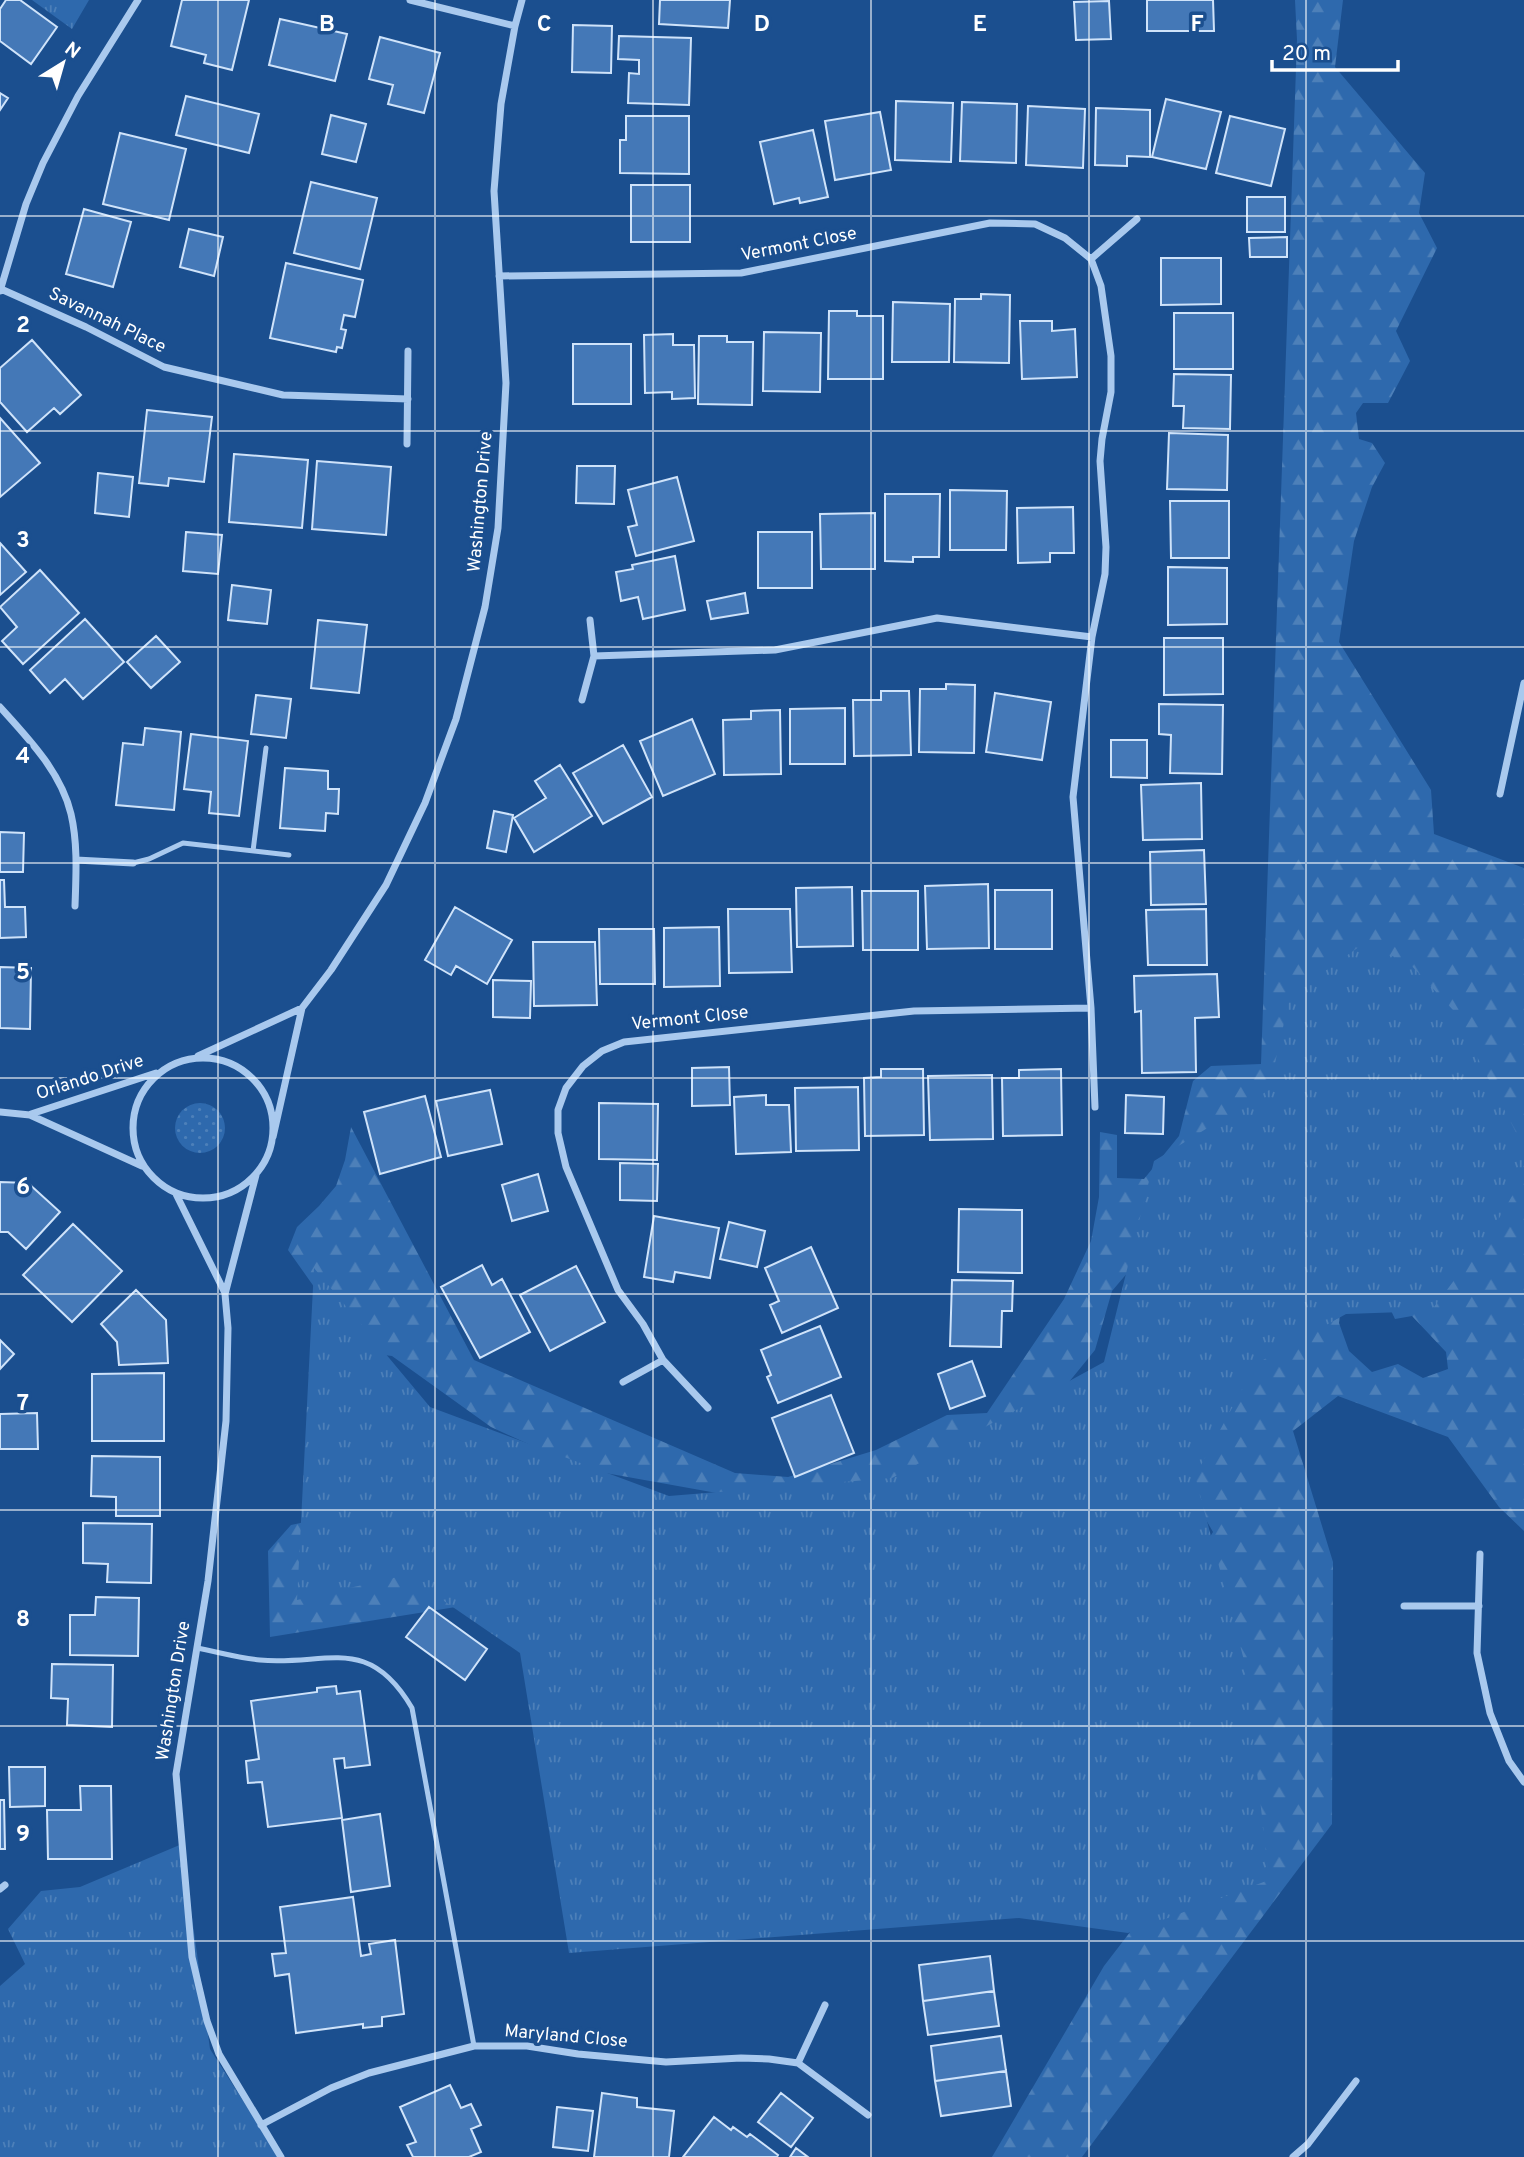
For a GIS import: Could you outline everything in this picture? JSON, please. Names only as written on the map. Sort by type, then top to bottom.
[{"type":"street","name":"Savannah Place","points":[[138,0],[78,96],[43,163],[26,204],[1,290],[86,327],[164,367],[283,395],[408,399]]},
{"type":"street","points":[[410,0],[515,26]]},
{"type":"street","name":"Washington Drive","points":[[273,1137],[302,1008],[331,970],[386,885],[425,803],[456,719],[485,607],[498,528],[506,383],[494,191],[501,104],[522,0]]},
{"type":"street","points":[[1095,1107],[1091,1008],[1073,797],[1093,637],[1105,574],[1106,547],[1100,461],[1111,392],[1111,356],[1101,286],[1091,259],[1137,219]]},
{"type":"street","name":"Vermont Close","points":[[499,276],[741,273],[990,222],[1035,224],[1065,238],[1091,259]]},
{"type":"street","points":[[407,444],[408,352]]},
{"type":"street","points":[[594,656],[775,650],[937,618],[1093,637]]},
{"type":"street","points":[[582,700],[594,656],[590,620]]},
{"type":"street","points":[[1500,794],[1524,683]]},
{"type":"street","points":[[0,707],[35,745],[57,779],[71,812],[76,860],[75,906]]},
{"type":"street","points":[[76,860],[133,863]]},
{"type":"street","name":"Washington Drive","points":[[196,1058],[302,1008]]},
{"type":"street","name":"Vermont Close","points":[[708,1408],[663,1360],[643,1324],[618,1290],[566,1167],[558,1133],[558,1110],[566,1088],[583,1066],[602,1051],[624,1042],[914,1011],[1091,1008]]},
{"type":"street","points":[[217,1058],[237,1065],[253,1078],[266,1095],[272,1115],[273,1137],[267,1157],[256,1175],[240,1189],[220,1197],[198,1199],[176,1194],[158,1183],[143,1166],[134,1146],[132,1124],[135,1105],[145,1087],[159,1072],[176,1062],[217,1058]]},
{"type":"street","name":"Orlando Drive","points":[[30,1115],[159,1072]]},
{"type":"street","name":"Orlando Drive","points":[[0,1112],[30,1115],[143,1166]]},
{"type":"street","name":"Washington Drive","points":[[256,1175],[225,1294],[228,1328],[226,1421],[208,1581],[176,1774],[192,1957],[207,2021],[219,2054],[281,2157]]},
{"type":"street","name":"Washington Drive","points":[[176,1194],[225,1294]]},
{"type":"street","points":[[624,1382],[663,1360]]},
{"type":"street","points":[[1480,1554],[1478,1653],[1490,1713],[1509,1761],[1524,1782]]},
{"type":"street","points":[[1404,1606],[1479,1606]]},
{"type":"street","points":[[798,2063],[825,2005]]},
{"type":"street","name":"Maryland Close","points":[[261,2125],[331,2088],[369,2073],[474,2046],[527,2046],[578,2054],[666,2062],[741,2058],[798,2063],[868,2115]]},
{"type":"street","points":[[1293,2157],[1308,2144],[1356,2081]]},
{"type":"lane","points":[[253,851],[266,748]]},
{"type":"lane","points":[[133,863],[149,859],[184,843],[289,855]]},
{"type":"lane","points":[[197,1648],[262,1660],[349,1657],[368,1663],[401,1690],[412,1708],[474,2046]]},
{"type":"green space","points":[[32,0],[89,0],[72,29]]},
{"type":"green space","points":[[1295,0],[1343,0],[1335,67],[1425,173],[1419,213],[1437,248],[1396,331],[1410,361],[1388,403],[1363,403],[1356,413],[1359,439],[1372,443],[1385,463],[1372,487],[1354,541],[1339,642],[1431,790],[1434,834],[1524,868],[1524,1531],[1499,1507],[1448,1437],[1338,1396],[1293,1431],[1333,1562],[1332,1824],[1082,2157],[992,2157],[1104,1966],[1157,1897],[1160,1615],[1213,1532],[1182,1478],[1163,1231],[1112,1291],[1095,1350],[1060,1393],[951,1475],[728,1495],[583,1469],[491,1427],[392,1356],[376,1354],[351,1339],[288,1250],[297,1227],[336,1186],[345,1160],[351,1127],[474,1360],[735,1473],[788,1477],[876,1450],[947,1415],[987,1413],[1064,1299],[1091,1241],[1099,1197],[1100,1132],[1117,1135],[1117,1178],[1144,1179],[1179,1136],[1193,1081],[1211,1066],[1261,1064],[1297,40]],"holes":[[[1343,1294],[1384,1296],[1395,1319],[1412,1316],[1446,1352],[1448,1369],[1423,1378],[1398,1364],[1372,1372],[1349,1351],[1339,1323]]]},
{"type":"green space","points":[[1363,944],[1409,963],[1453,1010],[1524,1148],[1524,1176],[1492,1230],[1431,1311],[1346,1314],[1256,1364],[1195,1476],[1245,1664],[1269,1880],[1128,1933],[1019,1918],[569,1953],[520,1653],[406,1575],[297,1600],[314,1268],[430,1407],[669,1496],[892,1478],[1104,1362],[1154,1161],[1269,1090],[1290,996]]},
{"type":"green space","points":[[190,1104],[210,1104],[224,1118],[224,1138],[210,1152],[190,1152],[176,1138],[176,1118]]},
{"type":"green space","points":[[423,1497],[493,1601],[270,1637],[268,1551],[291,1525]]},
{"type":"green space","points":[[182,1844],[210,2049],[279,2157],[0,2157],[0,1986],[25,1964],[8,1929],[41,1891],[80,1887]]},
{"type":"building","points":[[6,0],[20,0],[57,27],[31,64],[0,41],[0,9]]},
{"type":"building","points":[[182,0],[249,0],[232,70],[204,63],[206,55],[171,46]]},
{"type":"building","points":[[660,0],[730,0],[728,28],[659,24]]},
{"type":"building","points":[[1147,0],[1213,0],[1214,31],[1147,31]]},
{"type":"building","points":[[1109,1],[1111,39],[1076,40],[1074,2]]},
{"type":"building","points":[[280,19],[347,34],[335,81],[269,65]]},
{"type":"building","points":[[573,25],[612,26],[611,73],[572,72]]},
{"type":"building","points":[[619,36],[691,38],[689,105],[628,103],[629,73],[639,74],[639,60],[618,59]]},
{"type":"building","points":[[380,37],[440,53],[424,113],[388,104],[393,85],[369,79]]},
{"type":"building","points":[[0,93],[8,98],[0,110]]},
{"type":"building","points":[[186,96],[259,114],[249,153],[176,135]]},
{"type":"building","points":[[1166,99],[1221,112],[1206,169],[1152,157]]},
{"type":"building","points":[[896,101],[953,103],[951,162],[895,160]]},
{"type":"building","points":[[962,102],[1017,104],[1016,163],[960,161]]},
{"type":"building","points":[[1028,106],[1085,109],[1083,168],[1026,165]]},
{"type":"building","points":[[1096,108],[1150,110],[1150,157],[1127,156],[1127,166],[1095,165]]},
{"type":"building","points":[[880,112],[891,170],[835,180],[825,121]]},
{"type":"building","points":[[331,115],[366,124],[356,162],[322,154]]},
{"type":"building","points":[[626,116],[689,116],[689,174],[620,173],[620,140],[626,140]]},
{"type":"building","points":[[1230,116],[1285,129],[1271,186],[1216,173]]},
{"type":"building","points":[[813,130],[828,197],[800,203],[799,198],[774,204],[760,142]]},
{"type":"building","points":[[120,133],[186,149],[169,220],[103,204]]},
{"type":"building","points":[[311,182],[377,198],[360,269],[294,253]]},
{"type":"building","points":[[631,185],[690,185],[690,242],[631,242]]},
{"type":"building","points":[[1247,197],[1285,197],[1285,232],[1247,232]]},
{"type":"building","points":[[84,209],[131,222],[113,287],[66,274]]},
{"type":"building","points":[[189,229],[223,237],[214,276],[180,267]]},
{"type":"building","points":[[1287,237],[1287,257],[1250,257],[1249,238]]},
{"type":"building","points":[[1161,258],[1221,258],[1221,304],[1161,305]]},
{"type":"building","points":[[286,263],[363,280],[355,317],[344,315],[341,329],[346,330],[342,348],[337,347],[336,352],[270,338]]},
{"type":"building","points":[[981,294],[1010,295],[1009,363],[954,362],[955,299],[981,299]]},
{"type":"building","points":[[893,302],[950,304],[949,362],[892,362]]},
{"type":"building","points":[[829,311],[857,311],[857,316],[883,316],[883,379],[828,379]]},
{"type":"building","points":[[1174,313],[1233,313],[1233,369],[1174,369]]},
{"type":"building","points":[[1020,321],[1052,321],[1052,331],[1075,329],[1077,377],[1022,379]]},
{"type":"building","points":[[764,332],[821,333],[820,392],[763,391]]},
{"type":"building","points":[[673,334],[673,345],[694,345],[695,398],[672,399],[672,392],[645,393],[644,335]]},
{"type":"building","points":[[699,336],[727,336],[727,342],[753,342],[752,405],[698,404]]},
{"type":"building","points":[[32,340],[81,395],[60,414],[54,408],[27,432],[0,402],[0,368]]},
{"type":"building","points":[[573,344],[631,344],[631,404],[573,404]]},
{"type":"building","points":[[1174,374],[1231,375],[1230,429],[1183,428],[1184,406],[1173,406]]},
{"type":"building","points":[[147,410],[212,417],[204,482],[169,478],[168,486],[139,483]]},
{"type":"building","points":[[0,418],[40,463],[0,497]]},
{"type":"building","points":[[1169,433],[1228,435],[1227,490],[1167,489]]},
{"type":"building","points":[[234,454],[308,460],[302,528],[229,522]]},
{"type":"building","points":[[317,461],[391,467],[386,535],[312,529]]},
{"type":"building","points":[[577,466],[615,466],[614,504],[576,503]]},
{"type":"building","points":[[98,473],[133,477],[129,517],[95,513]]},
{"type":"building","points":[[677,477],[694,541],[636,556],[628,527],[637,525],[628,490]]},
{"type":"building","points":[[950,490],[1007,491],[1006,550],[950,550]]},
{"type":"building","points":[[885,494],[940,494],[939,557],[913,557],[913,562],[885,561]]},
{"type":"building","points":[[1170,501],[1229,501],[1229,558],[1171,558]]},
{"type":"building","points":[[1073,507],[1074,553],[1050,553],[1050,562],[1018,563],[1017,508]]},
{"type":"building","points":[[875,513],[875,569],[821,569],[820,514]]},
{"type":"building","points":[[186,532],[222,535],[218,574],[183,571]]},
{"type":"building","points":[[758,532],[812,532],[812,588],[758,588]]},
{"type":"building","points":[[0,543],[26,572],[0,595]]},
{"type":"building","points":[[675,556],[685,610],[643,619],[638,597],[621,601],[616,572],[633,569],[632,565]]},
{"type":"building","points":[[1168,567],[1227,568],[1227,624],[1168,625]]},
{"type":"building","points":[[40,570],[79,613],[23,664],[2,641],[17,627],[0,607]]},
{"type":"building","points":[[232,585],[271,590],[267,624],[228,620]]},
{"type":"building","points":[[745,593],[748,613],[711,619],[707,601]]},
{"type":"building","points":[[85,619],[124,662],[83,699],[65,679],[50,693],[30,670]]},
{"type":"building","points":[[318,620],[367,625],[359,693],[311,688]]},
{"type":"building","points":[[156,636],[180,662],[151,688],[127,662]]},
{"type":"building","points":[[1164,638],[1223,638],[1223,694],[1164,695]]},
{"type":"building","points":[[946,684],[975,685],[974,753],[919,752],[920,689],[946,689]]},
{"type":"building","points":[[881,691],[909,691],[911,755],[854,756],[853,700],[881,700]]},
{"type":"building","points":[[995,693],[1051,702],[1042,760],[986,752]]},
{"type":"building","points":[[256,695],[291,699],[286,738],[251,734]]},
{"type":"building","points":[[1159,704],[1223,705],[1222,774],[1170,773],[1171,735],[1159,734]]},
{"type":"building","points":[[845,708],[845,764],[790,764],[790,709]]},
{"type":"building","points":[[780,710],[781,774],[724,775],[723,720],[751,719],[751,711]]},
{"type":"building","points":[[692,719],[715,774],[663,796],[640,741]]},
{"type":"building","points":[[145,728],[181,732],[174,810],[116,805],[123,743],[143,745]]},
{"type":"building","points":[[191,734],[248,741],[239,816],[209,813],[211,792],[184,789]]},
{"type":"building","points":[[1111,740],[1147,740],[1147,778],[1111,777]]},
{"type":"building","points":[[623,745],[652,797],[603,824],[573,773]]},
{"type":"building","points":[[560,765],[592,816],[534,852],[514,818],[546,798],[535,781]]},
{"type":"building","points":[[285,768],[328,771],[328,789],[339,789],[338,814],[326,813],[325,831],[280,828]]},
{"type":"building","points":[[1201,783],[1202,839],[1143,840],[1141,785]]},
{"type":"building","points":[[494,811],[513,815],[506,852],[487,848]]},
{"type":"building","points":[[0,832],[24,833],[23,872],[0,872]]},
{"type":"building","points":[[1204,850],[1206,904],[1151,905],[1150,852]]},
{"type":"building","points":[[0,880],[4,880],[5,907],[25,907],[26,937],[0,938]]},
{"type":"building","points":[[988,884],[989,948],[927,949],[925,886]]},
{"type":"building","points":[[852,887],[853,946],[797,947],[796,888]]},
{"type":"building","points":[[995,890],[1052,890],[1052,949],[995,949]]},
{"type":"building","points":[[862,891],[918,891],[918,950],[863,950]]},
{"type":"building","points":[[455,907],[512,940],[487,984],[456,966],[451,975],[425,960]]},
{"type":"building","points":[[728,909],[790,909],[792,972],[729,973]]},
{"type":"building","points":[[1206,909],[1207,965],[1148,965],[1146,910]]},
{"type":"building","points":[[719,927],[720,986],[664,987],[664,928]]},
{"type":"building","points":[[599,929],[654,929],[655,984],[600,984]]},
{"type":"building","points":[[533,942],[595,942],[597,1005],[534,1006]]},
{"type":"building","points":[[0,967],[31,968],[30,1029],[0,1028]]},
{"type":"building","points":[[1217,974],[1219,1017],[1195,1018],[1196,1072],[1142,1073],[1141,1011],[1135,1012],[1134,976]]},
{"type":"building","points":[[493,980],[531,981],[530,1018],[493,1017]]},
{"type":"building","points":[[729,1067],[730,1105],[692,1106],[692,1068]]},
{"type":"building","points":[[881,1069],[923,1069],[924,1135],[865,1136],[864,1078],[881,1077]]},
{"type":"building","points":[[1061,1069],[1062,1135],[1003,1136],[1002,1078],[1019,1078],[1019,1070]]},
{"type":"building","points":[[992,1075],[993,1139],[930,1140],[928,1076]]},
{"type":"building","points":[[858,1087],[859,1150],[796,1151],[795,1088]]},
{"type":"building","points":[[490,1090],[502,1144],[448,1156],[436,1101]]},
{"type":"building","points":[[766,1095],[766,1105],[789,1105],[791,1152],[736,1154],[734,1097]]},
{"type":"building","points":[[1126,1095],[1164,1097],[1163,1134],[1125,1133]]},
{"type":"building","points":[[425,1096],[441,1157],[380,1174],[364,1112]]},
{"type":"building","points":[[599,1103],[658,1104],[657,1160],[599,1159]]},
{"type":"building","points":[[620,1163],[658,1164],[657,1201],[620,1200]]},
{"type":"building","points":[[538,1174],[548,1211],[512,1221],[502,1185]]},
{"type":"building","points":[[0,1182],[28,1183],[60,1212],[26,1249],[8,1232],[0,1232]]},
{"type":"building","points":[[959,1209],[1022,1210],[1022,1273],[958,1272]]},
{"type":"building","points":[[654,1216],[719,1228],[710,1278],[675,1272],[673,1282],[644,1277]]},
{"type":"building","points":[[729,1222],[765,1231],[757,1267],[720,1259]]},
{"type":"building","points":[[73,1224],[122,1271],[72,1322],[23,1275]]},
{"type":"building","points":[[811,1247],[838,1308],[782,1333],[770,1305],[779,1301],[765,1268]]},
{"type":"building","points":[[482,1265],[492,1285],[502,1279],[530,1332],[480,1358],[441,1287]]},
{"type":"building","points":[[576,1266],[605,1322],[550,1351],[520,1295]]},
{"type":"building","points":[[952,1280],[1013,1281],[1012,1311],[1002,1311],[1001,1347],[950,1346]]},
{"type":"building","points":[[136,1290],[166,1320],[168,1363],[119,1365],[117,1342],[101,1324]]},
{"type":"building","points":[[820,1326],[841,1377],[778,1403],[767,1377],[771,1375],[761,1350]]},
{"type":"building","points":[[0,1340],[14,1354],[0,1369]]},
{"type":"building","points":[[972,1361],[985,1396],[950,1409],[938,1374]]},
{"type":"building","points":[[164,1373],[164,1441],[92,1441],[92,1374]]},
{"type":"building","points":[[831,1395],[854,1453],[795,1477],[772,1418]]},
{"type":"building","points":[[37,1413],[38,1449],[0,1449],[0,1414]]},
{"type":"building","points":[[92,1456],[160,1457],[160,1516],[116,1516],[116,1497],[91,1496]]},
{"type":"building","points":[[83,1523],[152,1524],[151,1583],[107,1582],[108,1564],[83,1563]]},
{"type":"building","points":[[96,1597],[139,1598],[138,1656],[70,1655],[70,1615],[95,1615]]},
{"type":"building","points":[[429,1607],[487,1649],[465,1680],[406,1637]]},
{"type":"building","points":[[52,1664],[113,1665],[112,1727],[67,1725],[68,1699],[51,1698]]},
{"type":"building","points":[[336,1686],[337,1694],[360,1691],[370,1765],[345,1768],[344,1758],[334,1759],[342,1818],[268,1827],[262,1782],[248,1783],[246,1761],[259,1759],[251,1701],[317,1692],[317,1688]]},
{"type":"building","points":[[9,1767],[45,1767],[45,1806],[10,1807]]},
{"type":"building","points":[[80,1786],[111,1786],[112,1859],[48,1859],[47,1810],[81,1810]]},
{"type":"building","points":[[0,1800],[4,1800],[5,1849],[0,1849]]},
{"type":"building","points":[[380,1814],[390,1886],[351,1892],[342,1820]]},
{"type":"building","points":[[353,1897],[361,1956],[371,1954],[369,1944],[395,1940],[404,2014],[382,2017],[382,2026],[363,2028],[363,2024],[296,2033],[289,1974],[275,1976],[272,1954],[286,1953],[280,1907]]},
{"type":"building","points":[[990,1956],[994,1991],[923,2001],[919,1965]]},
{"type":"building","points":[[994,1991],[999,2026],[928,2035],[923,2001]]},
{"type":"building","points":[[1001,2036],[1006,2071],[935,2081],[931,2046]]},
{"type":"building","points":[[1006,2071],[1011,2106],[941,2116],[935,2081]]},
{"type":"building","points":[[450,2085],[461,2108],[471,2104],[481,2125],[471,2129],[481,2152],[469,2157],[413,2157],[407,2145],[416,2142],[400,2107]]},
{"type":"building","points":[[602,2093],[637,2098],[637,2107],[674,2111],[669,2157],[594,2157]]},
{"type":"building","points":[[781,2093],[813,2118],[791,2147],[758,2122]]},
{"type":"building","points":[[557,2107],[593,2111],[588,2151],[553,2147]]},
{"type":"building","points":[[714,2117],[731,2130],[733,2127],[747,2137],[750,2134],[778,2155],[777,2157],[683,2157]]},
{"type":"building","points":[[796,2148],[808,2157],[790,2157]]}]
